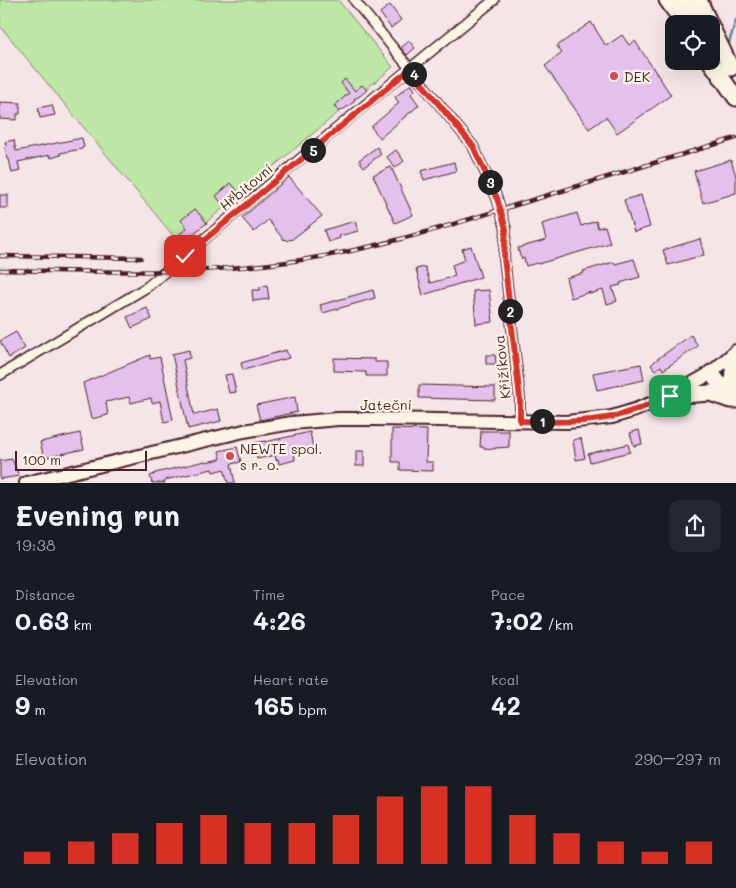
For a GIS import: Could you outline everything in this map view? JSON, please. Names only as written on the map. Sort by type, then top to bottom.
[{"type":"highway","points":[[683,7],[695,15]]},
{"type":"highway","points":[[720,43],[734,72]]},
{"type":"highway","points":[[720,53],[734,72]]},
{"type":"highway","points":[[716,70],[736,98]]},
{"type":"highway","points":[[736,359],[732,374],[733,388],[736,394]]},
{"type":"highway","points":[[711,373],[736,400]]},
{"type":"highway","points":[[670,396],[710,393],[730,400],[736,400]]},
{"type":"main road","name":"Jateční","points":[[26,483],[244,431],[292,423],[375,418],[567,422],[612,417],[670,396],[711,373],[736,351]]},
{"type":"street","name":"Křižíkova","points":[[354,0],[473,146],[497,198],[506,229],[504,257],[520,399],[520,421]]},
{"type":"street","name":"Hřbitovní","points":[[0,375],[147,287],[494,0]]},
{"type":"green space","points":[[0,0],[338,0],[393,67],[180,244],[0,26]]},
{"type":"building","points":[[390,5],[401,20],[391,28],[380,13]]},
{"type":"building","name":"DEK","points":[[591,22],[606,46],[622,35],[629,45],[635,41],[671,95],[617,133],[606,117],[589,129],[545,66],[562,53],[557,46]]},
{"type":"building","points":[[409,41],[415,48],[407,55],[401,48]]},
{"type":"building","points":[[345,79],[355,91],[362,85],[367,90],[339,112],[334,106],[349,93],[341,83]]},
{"type":"building","points":[[411,84],[415,90],[411,94],[419,105],[380,138],[371,127],[399,103],[395,97]]},
{"type":"building","points":[[0,102],[20,103],[20,114],[17,114],[17,120],[0,119]]},
{"type":"building","points":[[52,105],[55,115],[40,118],[38,108]]},
{"type":"building","points":[[82,138],[84,147],[82,149],[60,153],[61,155],[51,158],[50,155],[18,162],[20,171],[12,173],[5,142],[14,140],[16,151]]},
{"type":"building","points":[[377,147],[381,154],[364,167],[359,160]]},
{"type":"building","points":[[396,150],[404,161],[395,168],[387,157]]},
{"type":"building","points":[[731,160],[736,176],[736,193],[703,203],[694,171]]},
{"type":"building","points":[[454,162],[456,171],[424,180],[421,171]]},
{"type":"building","points":[[391,167],[413,215],[395,223],[373,175]]},
{"type":"building","points":[[289,177],[322,216],[291,240],[287,241],[284,240],[268,220],[254,232],[242,218]]},
{"type":"building","points":[[231,183],[241,195],[225,208],[216,196]]},
{"type":"building","points":[[0,195],[8,195],[8,208],[0,208]]},
{"type":"building","points":[[641,195],[650,227],[634,232],[624,200]]},
{"type":"building","points":[[195,209],[207,223],[180,244],[175,238],[187,228],[181,220]]},
{"type":"building","points":[[577,213],[581,226],[596,221],[598,228],[605,226],[610,243],[526,266],[518,248],[546,240],[542,224]]},
{"type":"building","points":[[355,221],[358,231],[339,236],[340,238],[328,242],[324,230]]},
{"type":"building","points":[[700,239],[704,255],[668,265],[663,250]]},
{"type":"building","points":[[471,246],[481,277],[423,295],[416,269],[425,267],[430,283],[455,276],[452,265],[465,260],[462,249]]},
{"type":"building","points":[[634,259],[640,277],[612,287],[617,301],[607,304],[603,290],[571,298],[566,278],[614,262],[615,264]]},
{"type":"building","points":[[267,285],[269,299],[253,301],[252,290],[260,290],[260,287]]},
{"type":"building","points":[[373,290],[375,298],[323,313],[320,305]]},
{"type":"building","points":[[489,290],[493,322],[476,324],[473,291]]},
{"type":"building","points":[[147,308],[152,319],[132,328],[127,317]]},
{"type":"building","points":[[16,332],[25,348],[9,358],[0,341]]},
{"type":"building","points":[[691,335],[698,346],[663,370],[661,366],[655,370],[651,365],[656,360]]},
{"type":"building","points":[[189,350],[190,358],[183,360],[194,415],[218,409],[221,421],[188,429],[172,354]]},
{"type":"building","points":[[286,350],[289,358],[243,370],[241,363]]},
{"type":"building","points":[[150,355],[150,359],[160,357],[173,420],[164,422],[160,401],[152,403],[151,398],[131,403],[129,397],[106,402],[108,415],[91,419],[83,383]]},
{"type":"building","points":[[486,355],[495,355],[496,364],[486,364]]},
{"type":"building","points":[[334,358],[375,359],[375,362],[387,362],[387,376],[366,376],[366,372],[334,371]]},
{"type":"building","points":[[641,364],[644,380],[597,390],[593,373]]},
{"type":"building","points":[[232,374],[236,392],[229,393],[225,375]]},
{"type":"building","points":[[419,385],[495,387],[495,400],[419,398]]},
{"type":"building","points":[[295,397],[297,412],[260,420],[256,405]]},
{"type":"building","points":[[392,429],[427,430],[426,462],[433,462],[433,471],[400,470],[400,462],[392,462]]},
{"type":"building","points":[[639,430],[642,444],[634,446],[630,433]]},
{"type":"building","points":[[481,431],[509,431],[509,447],[495,449],[480,447]]},
{"type":"building","points":[[310,432],[313,448],[294,452],[295,460],[279,464],[275,455],[257,459],[253,443]]},
{"type":"building","points":[[80,433],[84,449],[44,458],[40,442]]},
{"type":"building","points":[[581,438],[585,458],[576,460],[573,440]]},
{"type":"building","points":[[628,444],[630,452],[590,462],[588,454]]},
{"type":"building","points":[[237,447],[241,462],[231,464],[235,483],[228,483],[224,469],[213,472],[212,469],[165,480],[165,483],[152,483],[150,476],[155,473],[221,459],[219,451]]},
{"type":"building","points":[[356,451],[364,451],[364,466],[356,466]]},
{"type":"building","points":[[12,459],[19,476],[0,479],[0,461]]},
{"type":"waterway","points":[[728,46],[736,20]]},
{"type":"railway","points":[[0,270],[122,272],[203,270],[244,267],[325,256],[399,240],[736,138]]},
{"type":"railway","points":[[0,256],[141,258]]},
{"type":"place","name":"DEK","points":[[614,76]]},
{"type":"place","name":"NEWTE spol. s r. o.","points":[[230,456]]},
{"type":"route","points":[[185,256],[410,69],[473,146],[497,198],[506,229],[504,257],[520,399],[520,421],[567,422],[612,417],[670,396]]}]
